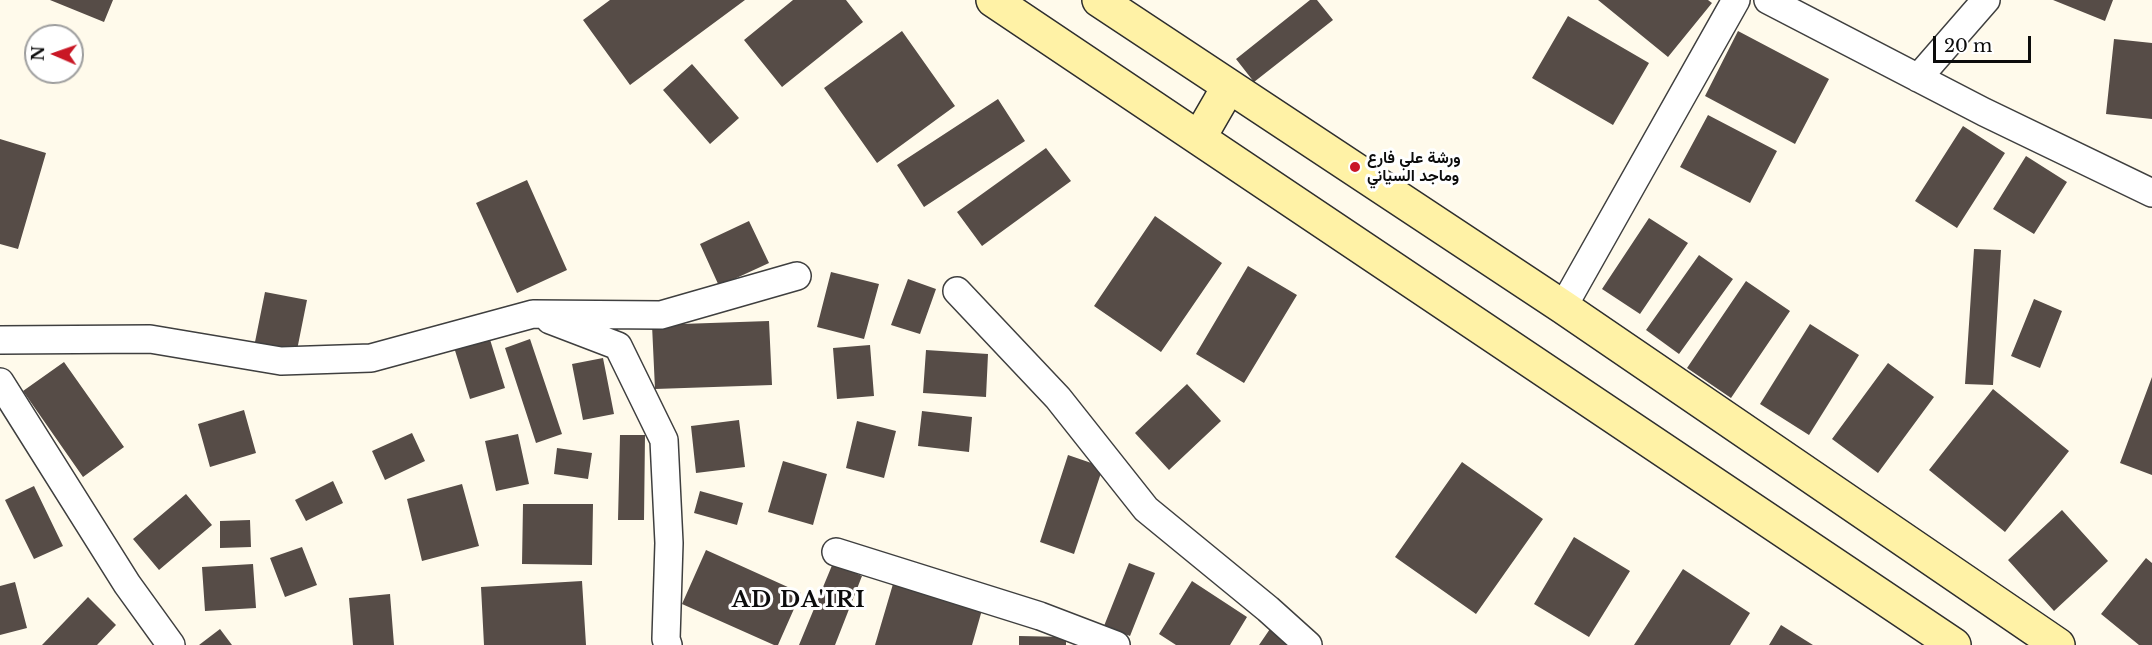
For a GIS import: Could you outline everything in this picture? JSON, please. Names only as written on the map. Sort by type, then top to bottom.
[{"type":"main road","points":[[993,0],[1954,645]]},
{"type":"main road","points":[[1099,0],[1563,307],[2058,645]]},
{"type":"main road","points":[[1199,138],[1229,86]]},
{"type":"street","points":[[1563,307],[1736,0]]},
{"type":"street","points":[[1768,0],[1984,112],[2152,193]]},
{"type":"street","points":[[1918,78],[1986,0]]},
{"type":"street","points":[[0,340],[150,339],[281,361],[370,358],[533,314],[661,315],[797,276]]},
{"type":"street","points":[[957,291],[1058,399],[1146,509],[1268,609],[1308,645]]},
{"type":"street","points":[[533,314],[618,346],[664,440],[669,543],[666,639],[668,645]]},
{"type":"street","points":[[0,382],[127,584],[171,645]]},
{"type":"street","points":[[836,552],[1040,616],[1116,645]]},
{"type":"building","points":[[50,0],[113,0],[104,22]]},
{"type":"building","points":[[610,0],[745,0],[630,85],[583,20]]},
{"type":"building","points":[[793,0],[846,0],[863,22],[782,87],[744,40]]},
{"type":"building","points":[[1310,0],[1317,0],[1333,20],[1254,82],[1236,59]]},
{"type":"building","points":[[1598,0],[1708,0],[1712,3],[1668,57]]},
{"type":"building","points":[[2053,0],[2113,0],[2105,21]]},
{"type":"building","points":[[1568,16],[1649,63],[1613,125],[1532,78]]},
{"type":"building","points":[[902,31],[955,106],[877,163],[824,88]]},
{"type":"building","points":[[1738,31],[1829,79],[1795,144],[1705,96]]},
{"type":"building","points":[[2114,39],[2152,43],[2152,119],[2106,114]]},
{"type":"building","points":[[692,64],[739,118],[710,144],[663,90]]},
{"type":"building","points":[[998,99],[1025,141],[924,207],[897,165]]},
{"type":"building","points":[[1708,115],[1777,151],[1750,203],[1680,167]]},
{"type":"building","points":[[1963,126],[2005,153],[1957,228],[1915,201]]},
{"type":"building","points":[[0,139],[46,153],[18,249],[0,244]]},
{"type":"building","points":[[1046,148],[1071,181],[982,246],[957,212]]},
{"type":"building","points":[[2026,156],[2067,182],[2034,234],[1993,209]]},
{"type":"building","points":[[527,180],[567,270],[517,293],[476,203]]},
{"type":"building","points":[[1155,216],[1222,263],[1161,352],[1094,306]]},
{"type":"building","points":[[1649,218],[1688,243],[1640,314],[1602,289]]},
{"type":"building","points":[[749,221],[769,263],[719,286],[700,244]]},
{"type":"building","points":[[1974,249],[2001,250],[1993,385],[1965,384]]},
{"type":"building","points":[[1699,255],[1733,279],[1679,354],[1646,330]]},
{"type":"building","points":[[1248,266],[1297,295],[1244,383],[1196,354]]},
{"type":"building","points":[[831,272],[879,284],[864,339],[817,327]]},
{"type":"building","points":[[908,279],[936,289],[920,334],[891,325]]},
{"type":"building","points":[[1746,281],[1790,311],[1731,398],[1687,368]]},
{"type":"building","points":[[265,292],[307,300],[296,355],[254,347]]},
{"type":"building","points":[[2034,299],[2062,311],[2040,368],[2011,356]]},
{"type":"building","points":[[769,321],[772,385],[655,389],[652,325]]},
{"type":"building","points":[[1810,324],[1859,355],[1809,435],[1760,404]]},
{"type":"building","points":[[488,333],[505,388],[470,399],[453,344]]},
{"type":"building","points":[[530,339],[562,434],[536,443],[505,348]]},
{"type":"building","points":[[870,345],[874,396],[837,399],[833,348]]},
{"type":"building","points":[[926,350],[988,354],[986,397],[923,393]]},
{"type":"building","points":[[603,358],[614,414],[583,420],[572,364]]},
{"type":"building","points":[[64,362],[124,447],[83,477],[23,391]]},
{"type":"building","points":[[1888,363],[1934,397],[1878,473],[1832,439]]},
{"type":"building","points":[[2152,377],[2152,475],[2120,463]]},
{"type":"building","points":[[1187,384],[1221,421],[1169,470],[1135,433]]},
{"type":"building","points":[[1993,389],[2069,451],[2005,532],[1929,470]]},
{"type":"building","points":[[244,410],[256,453],[210,467],[198,424]]},
{"type":"building","points":[[922,411],[972,417],[969,452],[918,446]]},
{"type":"building","points":[[739,420],[745,467],[696,473],[691,426]]},
{"type":"building","points":[[857,421],[896,431],[884,478],[846,468]]},
{"type":"building","points":[[412,433],[425,461],[385,480],[372,451]]},
{"type":"building","points":[[518,434],[529,484],[496,491],[485,441]]},
{"type":"building","points":[[620,435],[645,435],[644,520],[618,520]]},
{"type":"building","points":[[557,448],[592,453],[588,479],[554,474]]},
{"type":"building","points":[[1068,455],[1103,467],[1074,554],[1040,542]]},
{"type":"building","points":[[783,461],[827,474],[813,525],[768,512]]},
{"type":"building","points":[[1462,462],[1543,519],[1476,614],[1395,557]]},
{"type":"building","points":[[333,481],[343,503],[306,521],[295,500]]},
{"type":"building","points":[[462,484],[479,546],[422,561],[407,499]]},
{"type":"building","points":[[34,486],[63,546],[34,559],[5,500]]},
{"type":"building","points":[[700,491],[743,503],[737,525],[694,513]]},
{"type":"building","points":[[186,494],[212,525],[159,570],[133,539]]},
{"type":"building","points":[[523,504],[593,504],[592,565],[522,564]]},
{"type":"building","points":[[2062,510],[2108,561],[2054,611],[2008,560]]},
{"type":"building","points":[[250,520],[251,547],[220,548],[220,521]]},
{"type":"building","points":[[1574,537],[1630,571],[1589,637],[1534,604]]},
{"type":"building","points":[[302,547],[317,585],[285,597],[270,558]]},
{"type":"building","points":[[706,550],[801,593],[778,645],[682,604]]},
{"type":"building","points":[[2146,558],[2152,563],[2152,645],[2139,645],[2101,614]]},
{"type":"building","points":[[833,563],[862,576],[835,645],[799,645]]},
{"type":"building","points":[[1129,563],[1155,573],[1130,636],[1104,626]]},
{"type":"building","points":[[253,564],[256,608],[205,611],[202,567]]},
{"type":"building","points":[[1683,569],[1750,613],[1730,645],[1634,645]]},
{"type":"building","points":[[582,581],[586,645],[484,645],[481,587]]},
{"type":"building","points":[[1192,581],[1247,617],[1230,645],[1176,645],[1159,634]]},
{"type":"building","points":[[15,582],[27,628],[0,635],[0,586]]},
{"type":"building","points":[[893,584],[982,610],[972,645],[875,645]]},
{"type":"building","points":[[390,594],[394,645],[353,645],[349,598]]},
{"type":"building","points":[[88,597],[116,625],[97,645],[42,645]]},
{"type":"building","points":[[1781,625],[1813,645],[1769,645]]},
{"type":"building","points":[[1272,626],[1301,645],[1259,645]]},
{"type":"building","points":[[220,629],[232,645],[199,645]]},
{"type":"building","points":[[1019,636],[1066,637],[1066,645],[1019,645]]},
{"type":"place","name":"ورشة علي فارع وماجد السياني","points":[[1355,167]]},
{"type":"district","name":"AD DA'IRI","points":[[799,601]]}]
